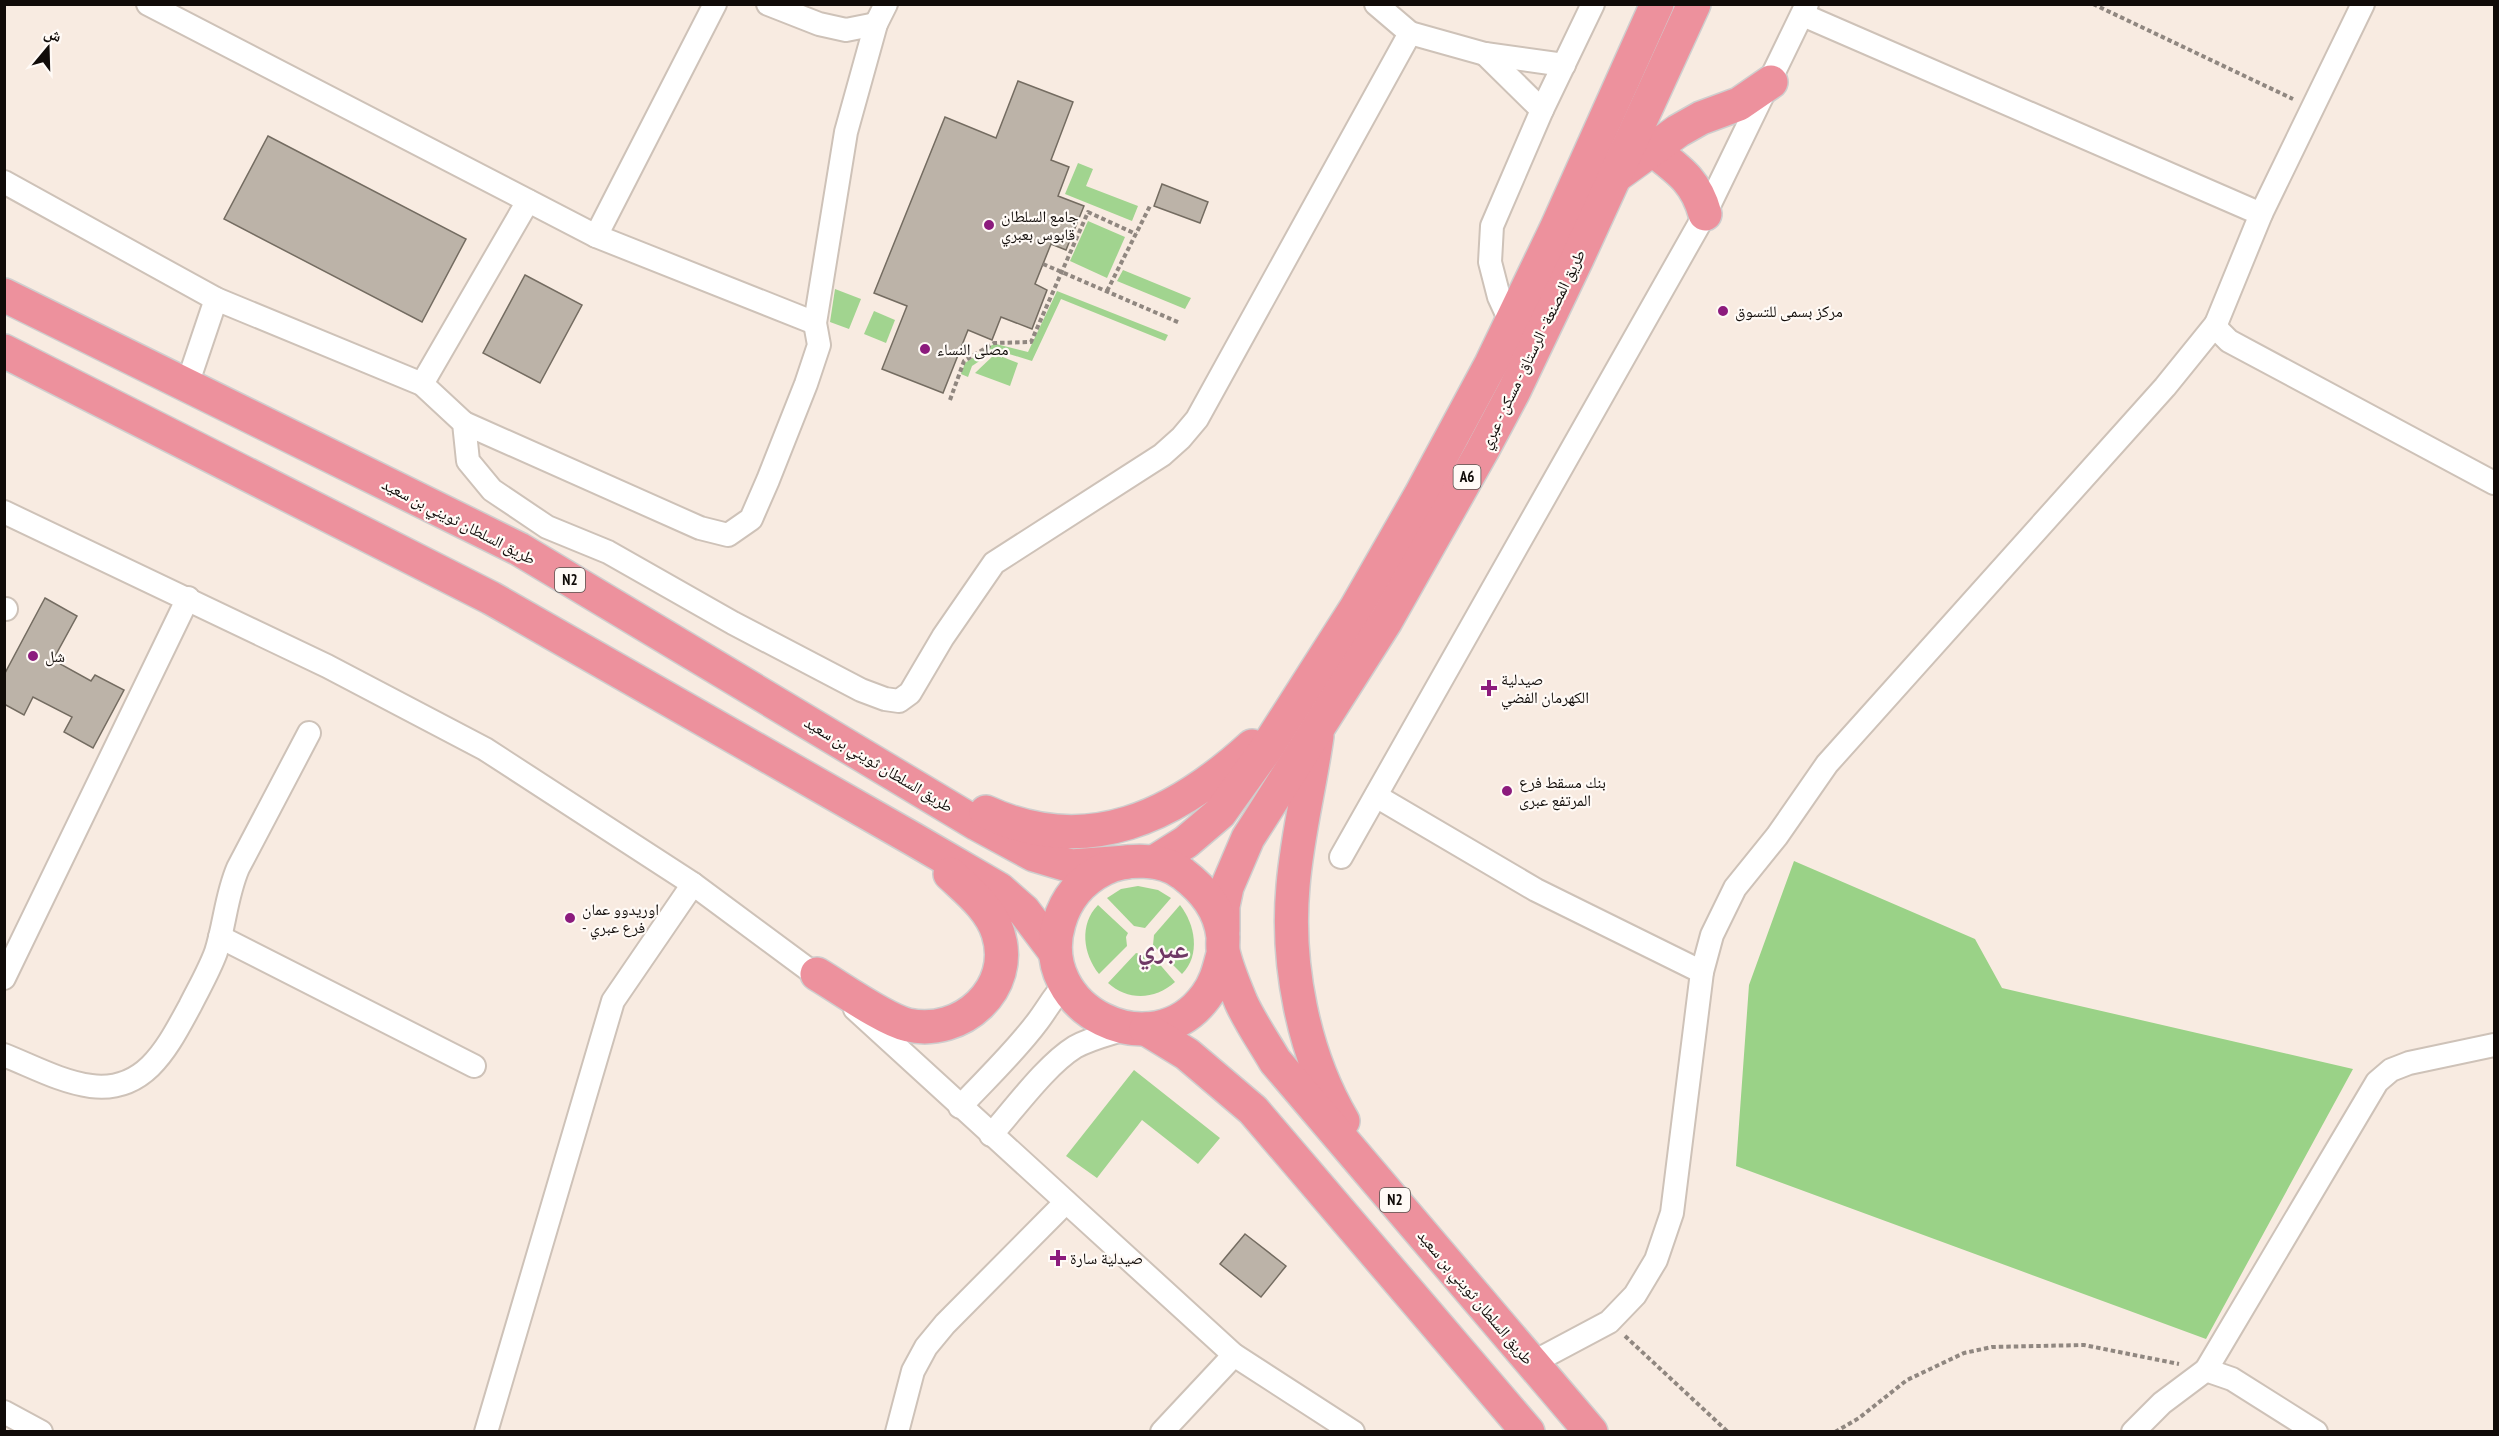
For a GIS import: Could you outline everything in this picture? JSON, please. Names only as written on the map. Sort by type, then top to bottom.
[{"type":"highway","name":"طريق المصنعة - الرستاق - مسكن - عبري","points":[[1223,945],[1223,906],[1227,887],[1239,857],[1261,815],[1350,617],[1420,496],[1511,323],[1657,4]]},
{"type":"highway","name":"طريق المصنعة - الرستاق - مسكن - عبري","points":[[1140,862],[1186,842],[1220,813],[1386,621],[1514,391],[1694,4]]},
{"type":"highway","points":[[1615,177],[1688,125],[1739,104],[1771,82]]},
{"type":"highway","points":[[1653,150],[1694,185],[1700,195],[1705,214]]},
{"type":"highway","name":"طريق السلطان ثويني بن سعيد","points":[[4,295],[519,549],[881,764],[977,824],[1034,855],[1071,866],[1140,862]]},
{"type":"highway","points":[[4,351],[491,598],[914,839],[999,889],[1024,912],[1055,952]]},
{"type":"highway","points":[[881,764],[1000,818],[1056,831],[1104,828],[1146,818],[1193,795],[1240,758],[1307,715]]},
{"type":"highway","points":[[1307,715],[1293,887],[1293,944],[1302,1013],[1315,1058],[1331,1100],[1366,1157],[1401,1207]]},
{"type":"highway","points":[[817,974],[906,1025],[929,1028],[952,1024],[972,1013],[988,997],[998,977],[1001,956],[999,934],[989,914],[914,839]]},
{"type":"highway","points":[[1140,862],[1106,868],[1088,878],[1073,893],[1062,911],[1056,931],[1055,952],[1065,984],[1076,1000],[1091,1014],[1108,1023],[1137,1028],[1169,1024],[1190,1012],[1206,996],[1217,976],[1223,945]]},
{"type":"highway","name":"N2","points":[[1140,862],[1179,871],[1200,888],[1216,910],[1223,945]]},
{"type":"highway","name":"طريق السلطان ثويني بن سعيد","points":[[1223,945],[1242,1004],[1275,1061],[1591,1431]]},
{"type":"highway","points":[[1137,1028],[1186,1054],[1253,1110],[1528,1431]]},
{"type":"street","points":[[148,4],[596,236],[815,323]]},
{"type":"street","points":[[596,236],[715,4]]},
{"type":"street","points":[[768,4],[819,24],[846,30],[881,14]]},
{"type":"street","points":[[1376,4],[1410,33],[1485,54],[1564,65]]},
{"type":"street","points":[[1511,323],[1493,277],[1490,237],[1495,216],[1542,110],[1593,4]]},
{"type":"street","points":[[1532,1363],[1609,1322],[1635,1295],[1646,1279],[1664,1241],[1672,1213],[1702,972],[1712,935],[1734,888],[1777,836],[1827,764],[1868,716],[1928,653],[2165,387],[2216,324],[2261,214],[2363,4]]},
{"type":"street","points":[[1341,857],[1705,214],[1805,10],[2261,214]]},
{"type":"street","points":[[4,182],[216,299],[422,384],[464,423],[694,526],[728,535],[751,519],[806,384],[819,345],[815,323],[846,132],[881,14]]},
{"type":"street","points":[[464,423],[468,461],[492,490],[547,527],[608,552],[733,623],[861,690],[885,699],[899,700],[910,693],[949,628],[994,563],[1162,455],[1181,438],[1197,418],[1410,33]]},
{"type":"street","points":[[1485,54],[1542,110]]},
{"type":"street","points":[[422,384],[528,201]]},
{"type":"street","points":[[187,385],[216,299]]},
{"type":"street","points":[[2216,324],[2218,331],[2229,341],[2494,483]]},
{"type":"street","points":[[4,512],[327,666],[485,749],[693,884],[817,974],[1234,1355],[1353,1431]]},
{"type":"street","points":[[4,978],[188,598]]},
{"type":"street","points":[[4,1055],[74,1083],[93,1086],[111,1086],[129,1080],[146,1071],[159,1059],[170,1043],[210,967],[220,938],[226,902],[238,868],[309,733]]},
{"type":"street","points":[[1376,796],[1536,890],[1702,972]]},
{"type":"street","points":[[486,1431],[613,1001],[693,884]]},
{"type":"street","points":[[220,938],[474,1066]]},
{"type":"street","points":[[960,1107],[1033,1027],[1049,1002],[1065,984]]},
{"type":"street","points":[[992,1135],[1054,1064],[1073,1049],[1088,1041],[1137,1028]]},
{"type":"street","points":[[2133,1431],[2162,1403],[2206,1370],[2377,1082],[2391,1070],[2409,1063],[2494,1045]]},
{"type":"street","points":[[897,1431],[913,1371],[926,1347],[945,1324],[1066,1202]]},
{"type":"street","points":[[1162,1431],[1234,1355]]},
{"type":"street","points":[[2206,1370],[2232,1379],[2316,1431]]},
{"type":"street","points":[[4,1412],[41,1431]]},
{"type":"path","points":[[2094,4],[2313,108]]},
{"type":"path","points":[[1107,291],[1151,204]]},
{"type":"path","points":[[950,400],[964,361],[994,343],[1031,342],[1088,212],[1136,234]]},
{"type":"path","points":[[1043,264],[1180,323]]},
{"type":"path","points":[[1609,1322],[1728,1431]]},
{"type":"path","points":[[1835,1431],[1859,1418],[1907,1380],[1945,1360],[1992,1347],[2084,1345],[2206,1370]]},
{"type":"green space","points":[[1078,163],[1093,169],[1086,186],[1138,206],[1132,221],[1065,194]]},
{"type":"green space","points":[[1088,221],[1125,237],[1107,278],[1070,261]]},
{"type":"green space","points":[[1123,270],[1191,298],[1185,309],[1117,281]]},
{"type":"green space","points":[[835,289],[861,299],[849,329],[830,322]]},
{"type":"green space","points":[[1057,291],[1168,335],[1165,341],[1061,299],[1032,361],[996,350],[972,366],[968,377],[961,374],[965,363],[992,345],[1028,352]]},
{"type":"green space","points":[[874,311],[895,320],[886,343],[864,334]]},
{"type":"green space","points":[[995,354],[1018,363],[1010,386],[975,373]]},
{"type":"green space","points":[[1794,861],[1975,939],[2002,988],[2353,1069],[2206,1339],[1736,1166],[1749,985]]},
{"type":"green space","points":[[1138,886],[1158,890],[1171,898],[1145,928],[1134,926],[1107,898],[1121,889]]},
{"type":"green space","points":[[1098,905],[1128,933],[1127,946],[1099,974],[1089,957],[1085,939],[1088,921]]},
{"type":"green space","points":[[1180,905],[1189,921],[1194,940],[1192,958],[1182,974],[1153,945],[1154,935]]},
{"type":"green space","points":[[1136,953],[1143,955],[1150,953],[1175,982],[1159,992],[1142,996],[1124,993],[1108,983]]},
{"type":"green space","points":[[1134,1070],[1220,1138],[1198,1164],[1142,1120],[1097,1178],[1066,1156]]},
{"type":"building","name":"جامع السلطان قابوس بعبري","points":[[1018,81],[1073,102],[1051,160],[1069,167],[1058,196],[1084,206],[1066,250],[1051,244],[1035,284],[1047,290],[1032,329],[1001,317],[992,340],[968,330],[943,393],[882,369],[907,306],[874,293],[945,117],[996,138]]},
{"type":"building","points":[[268,136],[466,239],[422,322],[224,219]]},
{"type":"building","points":[[1162,184],[1208,202],[1200,223],[1154,206]]},
{"type":"building","points":[[525,275],[582,305],[540,383],[483,353]]},
{"type":"building","points":[[45,598],[77,616],[53,660],[91,681],[95,675],[124,690],[93,748],[64,732],[72,717],[33,697],[24,715],[4,704],[4,675]]},
{"type":"building","points":[[1245,1234],[1286,1266],[1261,1297],[1220,1264]]},
{"type":"place","name":"جامع السلطان قابوس بعبري","points":[[989,225]]},
{"type":"place","name":"مركز بسمى للتسوق","points":[[1723,311]]},
{"type":"place","name":"مصلى النساء","points":[[925,349]]},
{"type":"place","name":"شل","points":[[33,656]]},
{"type":"place","name":"صيدلية الكهرمان الفضي","points":[[1489,688]]},
{"type":"place","name":"بنك مسقط فرع المرتفع عبرى","points":[[1507,791]]},
{"type":"place","name":"اوريدوو عمان - فرع عبري","points":[[570,918]]},
{"type":"place","name":"صيدلية سارة","points":[[1058,1258]]},
{"type":"district","name":"عبري","points":[[1163,948]]}]
